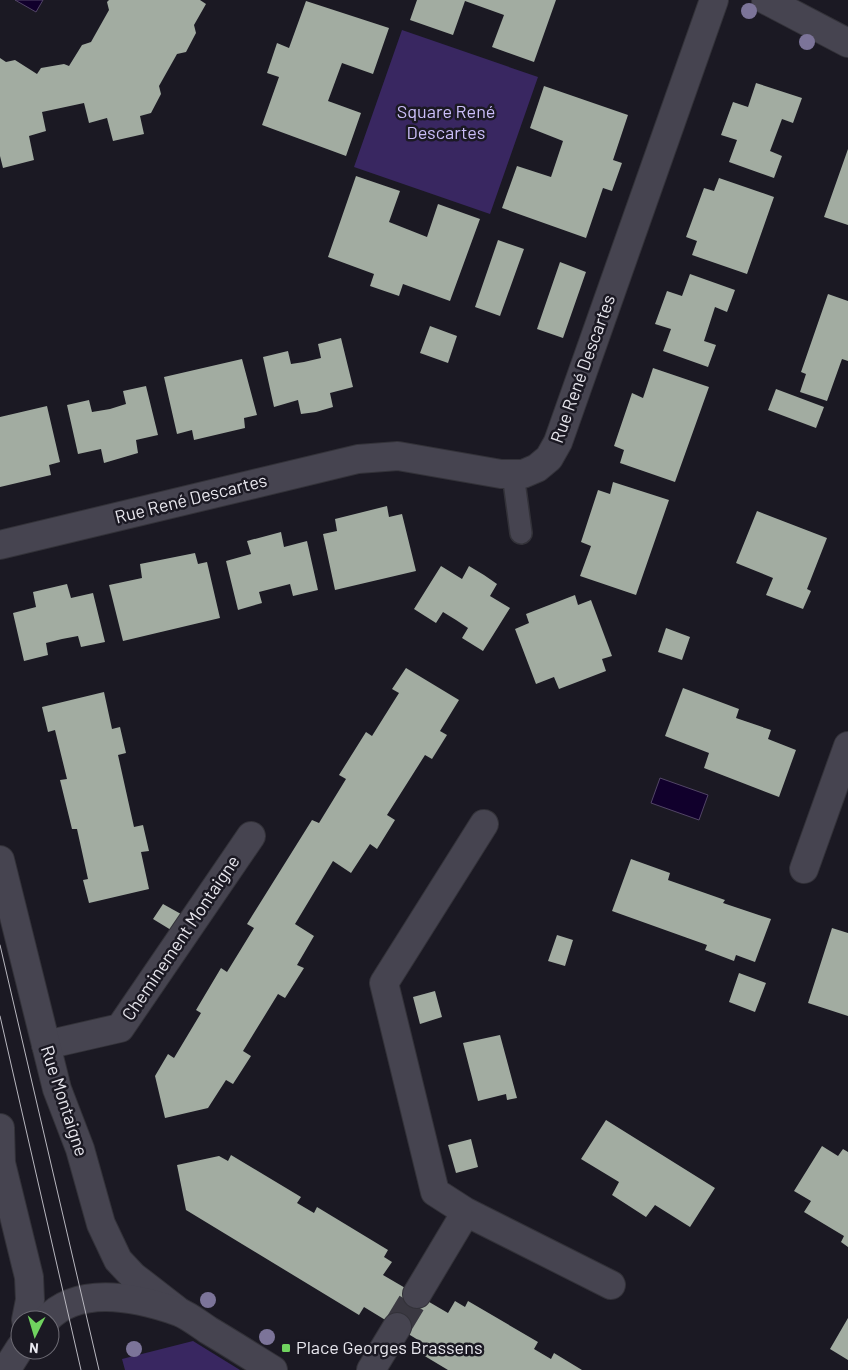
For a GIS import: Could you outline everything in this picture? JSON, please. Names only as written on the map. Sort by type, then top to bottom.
[{"type":"street","name":"Rue René Descartes","points":[[0,545],[358,459],[398,456],[501,474],[523,474],[538,468],[549,458],[558,442],[714,0]]},
{"type":"street","points":[[766,0],[848,43]]},
{"type":"street","points":[[804,869],[848,746]]},
{"type":"street","points":[[484,824],[384,983],[435,1192],[466,1212],[611,1286]]},
{"type":"street","name":"Cheminement Montaigne","points":[[46,1045],[120,1028],[251,836]]},
{"type":"street","name":"Rue Montaigne","points":[[0,860],[57,1089],[80,1149],[102,1224],[118,1260],[133,1276],[180,1313]]},
{"type":"street","points":[[0,1128],[2,1163],[29,1277],[30,1300],[28,1310]]},
{"type":"street","points":[[417,1294],[466,1212]]},
{"type":"street","points":[[58,1310],[66,1305],[84,1300],[102,1297],[122,1297],[180,1313],[273,1370]]},
{"type":"street","points":[[371,1370],[397,1327]]},
{"type":"lane","points":[[513,474],[521,533]]},
{"type":"green space","name":"Square René Descartes","points":[[402,30],[538,77],[490,214],[354,167]]},
{"type":"green space","points":[[193,1341],[240,1370],[125,1370],[122,1359]]},
{"type":"shaded area","points":[[15,0],[43,0],[36,12]]},
{"type":"shaded area","points":[[660,778],[708,795],[699,820],[651,803]]},
{"type":"building","points":[[109,0],[200,0],[206,4],[194,25],[196,33],[186,52],[177,54],[159,86],[161,94],[151,113],[140,116],[144,134],[113,141],[107,118],[89,123],[84,103],[42,112],[46,131],[29,136],[34,160],[3,168],[0,156],[0,58],[6,62],[15,60],[37,74],[41,68],[64,64],[69,66],[82,45],[91,42],[109,10],[107,2]]},
{"type":"building","points":[[417,0],[556,0],[534,62],[492,47],[504,15],[465,1],[453,35],[410,20]]},
{"type":"building","points":[[306,1],[389,28],[373,74],[342,63],[328,101],[361,113],[346,156],[262,125],[279,77],[267,73],[277,43],[289,48]]},
{"type":"building","points":[[756,83],[802,98],[793,123],[782,119],[770,151],[782,156],[774,178],[729,162],[737,140],[721,135],[733,102],[748,107]]},
{"type":"building","points":[[544,86],[628,115],[613,160],[622,163],[612,191],[603,188],[586,238],[502,208],[517,166],[551,177],[563,141],[530,128]]},
{"type":"building","points":[[848,149],[848,225],[824,217]]},
{"type":"building","points":[[356,176],[400,191],[389,222],[427,237],[438,204],[480,219],[450,301],[403,284],[399,296],[370,286],[374,274],[328,257]]},
{"type":"building","points":[[719,178],[774,197],[747,274],[692,255],[697,241],[686,237],[704,188],[714,191]]},
{"type":"building","points":[[498,240],[524,249],[500,316],[475,307]]},
{"type":"building","points":[[560,262],[586,272],[563,338],[537,329]]},
{"type":"building","points":[[690,274],[735,290],[727,312],[715,307],[704,341],[716,345],[708,367],[663,351],[671,329],[655,324],[667,291],[682,296]]},
{"type":"building","points":[[828,294],[848,301],[848,361],[842,359],[827,401],[800,392],[806,374],[801,372]]},
{"type":"building","points":[[430,326],[457,336],[448,363],[420,353]]},
{"type":"building","points":[[341,338],[353,387],[330,393],[333,407],[316,412],[301,414],[298,400],[274,407],[263,357],[288,351],[291,364],[321,358],[318,344]]},
{"type":"building","points":[[242,359],[257,415],[244,418],[245,428],[194,440],[192,430],[177,434],[164,377]]},
{"type":"building","points":[[653,368],[709,387],[675,482],[620,463],[624,450],[614,446],[632,393],[643,398]]},
{"type":"building","points":[[146,386],[158,435],[136,440],[138,453],[104,463],[101,449],[78,454],[67,405],[89,400],[92,412],[110,409],[126,404],[123,391]]},
{"type":"building","points":[[776,389],[824,407],[816,428],[768,410]]},
{"type":"building","points":[[47,406],[60,462],[49,465],[51,475],[0,487],[0,417]]},
{"type":"building","points":[[613,482],[669,500],[636,595],[580,576],[591,546],[581,542],[598,490],[610,494]]},
{"type":"building","points":[[387,506],[389,517],[402,514],[416,571],[335,590],[323,534],[337,531],[335,519]]},
{"type":"building","points":[[757,511],[827,538],[807,589],[811,591],[803,609],[766,595],[773,578],[736,563]]},
{"type":"building","points":[[281,532],[284,547],[307,541],[318,590],[293,596],[290,584],[259,592],[262,603],[238,610],[226,561],[251,554],[247,541]]},
{"type":"building","points":[[195,553],[198,564],[207,562],[220,618],[123,641],[109,585],[142,578],[140,564]]},
{"type":"building","points":[[441,566],[462,579],[469,566],[484,575],[497,584],[490,596],[510,608],[483,651],[462,638],[468,628],[443,612],[436,623],[414,609]]},
{"type":"building","points":[[67,584],[71,598],[93,593],[105,642],[81,647],[78,636],[62,639],[46,643],[48,655],[24,661],[13,613],[36,607],[33,592]]},
{"type":"building","points":[[575,595],[578,605],[591,600],[612,656],[602,659],[606,671],[559,689],[554,677],[536,684],[515,629],[529,623],[526,614]]},
{"type":"building","points":[[666,628],[690,637],[682,660],[658,652]]},
{"type":"building","points":[[406,668],[459,700],[440,731],[447,735],[432,759],[425,755],[387,815],[395,820],[377,849],[370,844],[351,873],[333,861],[295,924],[314,936],[297,965],[304,968],[285,998],[278,994],[243,1051],[251,1056],[233,1084],[226,1080],[208,1108],[165,1118],[155,1076],[168,1054],[174,1058],[201,1013],[196,1010],[221,968],[227,972],[254,928],[247,924],[312,820],[319,823],[346,779],[339,775],[366,732],[372,736],[399,693],[392,689]]},
{"type":"building","points":[[683,688],[739,709],[736,718],[771,730],[768,739],[796,750],[779,797],[704,768],[709,753],[665,736]]},
{"type":"building","points":[[104,692],[112,729],[120,727],[126,753],[118,755],[134,827],[143,825],[149,851],[141,852],[149,889],[89,903],[83,880],[88,879],[77,829],[72,829],[60,780],[67,779],[55,730],[48,732],[42,707]]},
{"type":"building","points":[[631,859],[670,873],[668,880],[725,900],[723,903],[771,919],[755,962],[736,955],[734,961],[705,950],[707,945],[612,911]]},
{"type":"building","points":[[163,904],[181,914],[171,930],[153,919]]},
{"type":"building","points":[[832,928],[848,933],[848,1016],[808,1003]]},
{"type":"building","points":[[557,935],[573,940],[565,966],[548,961]]},
{"type":"building","points":[[739,973],[766,983],[755,1012],[729,1002]]},
{"type":"building","points":[[435,991],[442,1017],[420,1024],[413,997]]},
{"type":"building","points":[[500,1035],[517,1098],[507,1100],[506,1094],[478,1101],[463,1043]]},
{"type":"building","points":[[606,1120],[715,1188],[690,1227],[655,1205],[646,1217],[612,1195],[619,1182],[581,1159]]},
{"type":"building","points":[[471,1139],[478,1167],[456,1173],[448,1145]]},
{"type":"building","points":[[822,1146],[838,1156],[843,1149],[848,1152],[848,1247],[841,1242],[844,1236],[804,1212],[811,1201],[794,1191]]},
{"type":"building","points":[[231,1155],[301,1197],[297,1203],[314,1213],[317,1207],[388,1250],[384,1257],[392,1262],[383,1275],[448,1313],[455,1301],[465,1307],[468,1301],[538,1342],[534,1349],[551,1359],[554,1353],[582,1370],[448,1370],[423,1355],[428,1346],[364,1307],[359,1315],[186,1210],[177,1165],[219,1156],[228,1161]]},
{"type":"building","points":[[848,1318],[848,1360],[830,1349]]},
{"type":"tunnel","points":[[397,1327],[417,1294]]},
{"type":"tram line","points":[[0,945],[99,1370]]},
{"type":"tram line","points":[[0,1016],[81,1370]]},
{"type":"place","name":"Place Georges Brassens","points":[[286,1348]]}]
